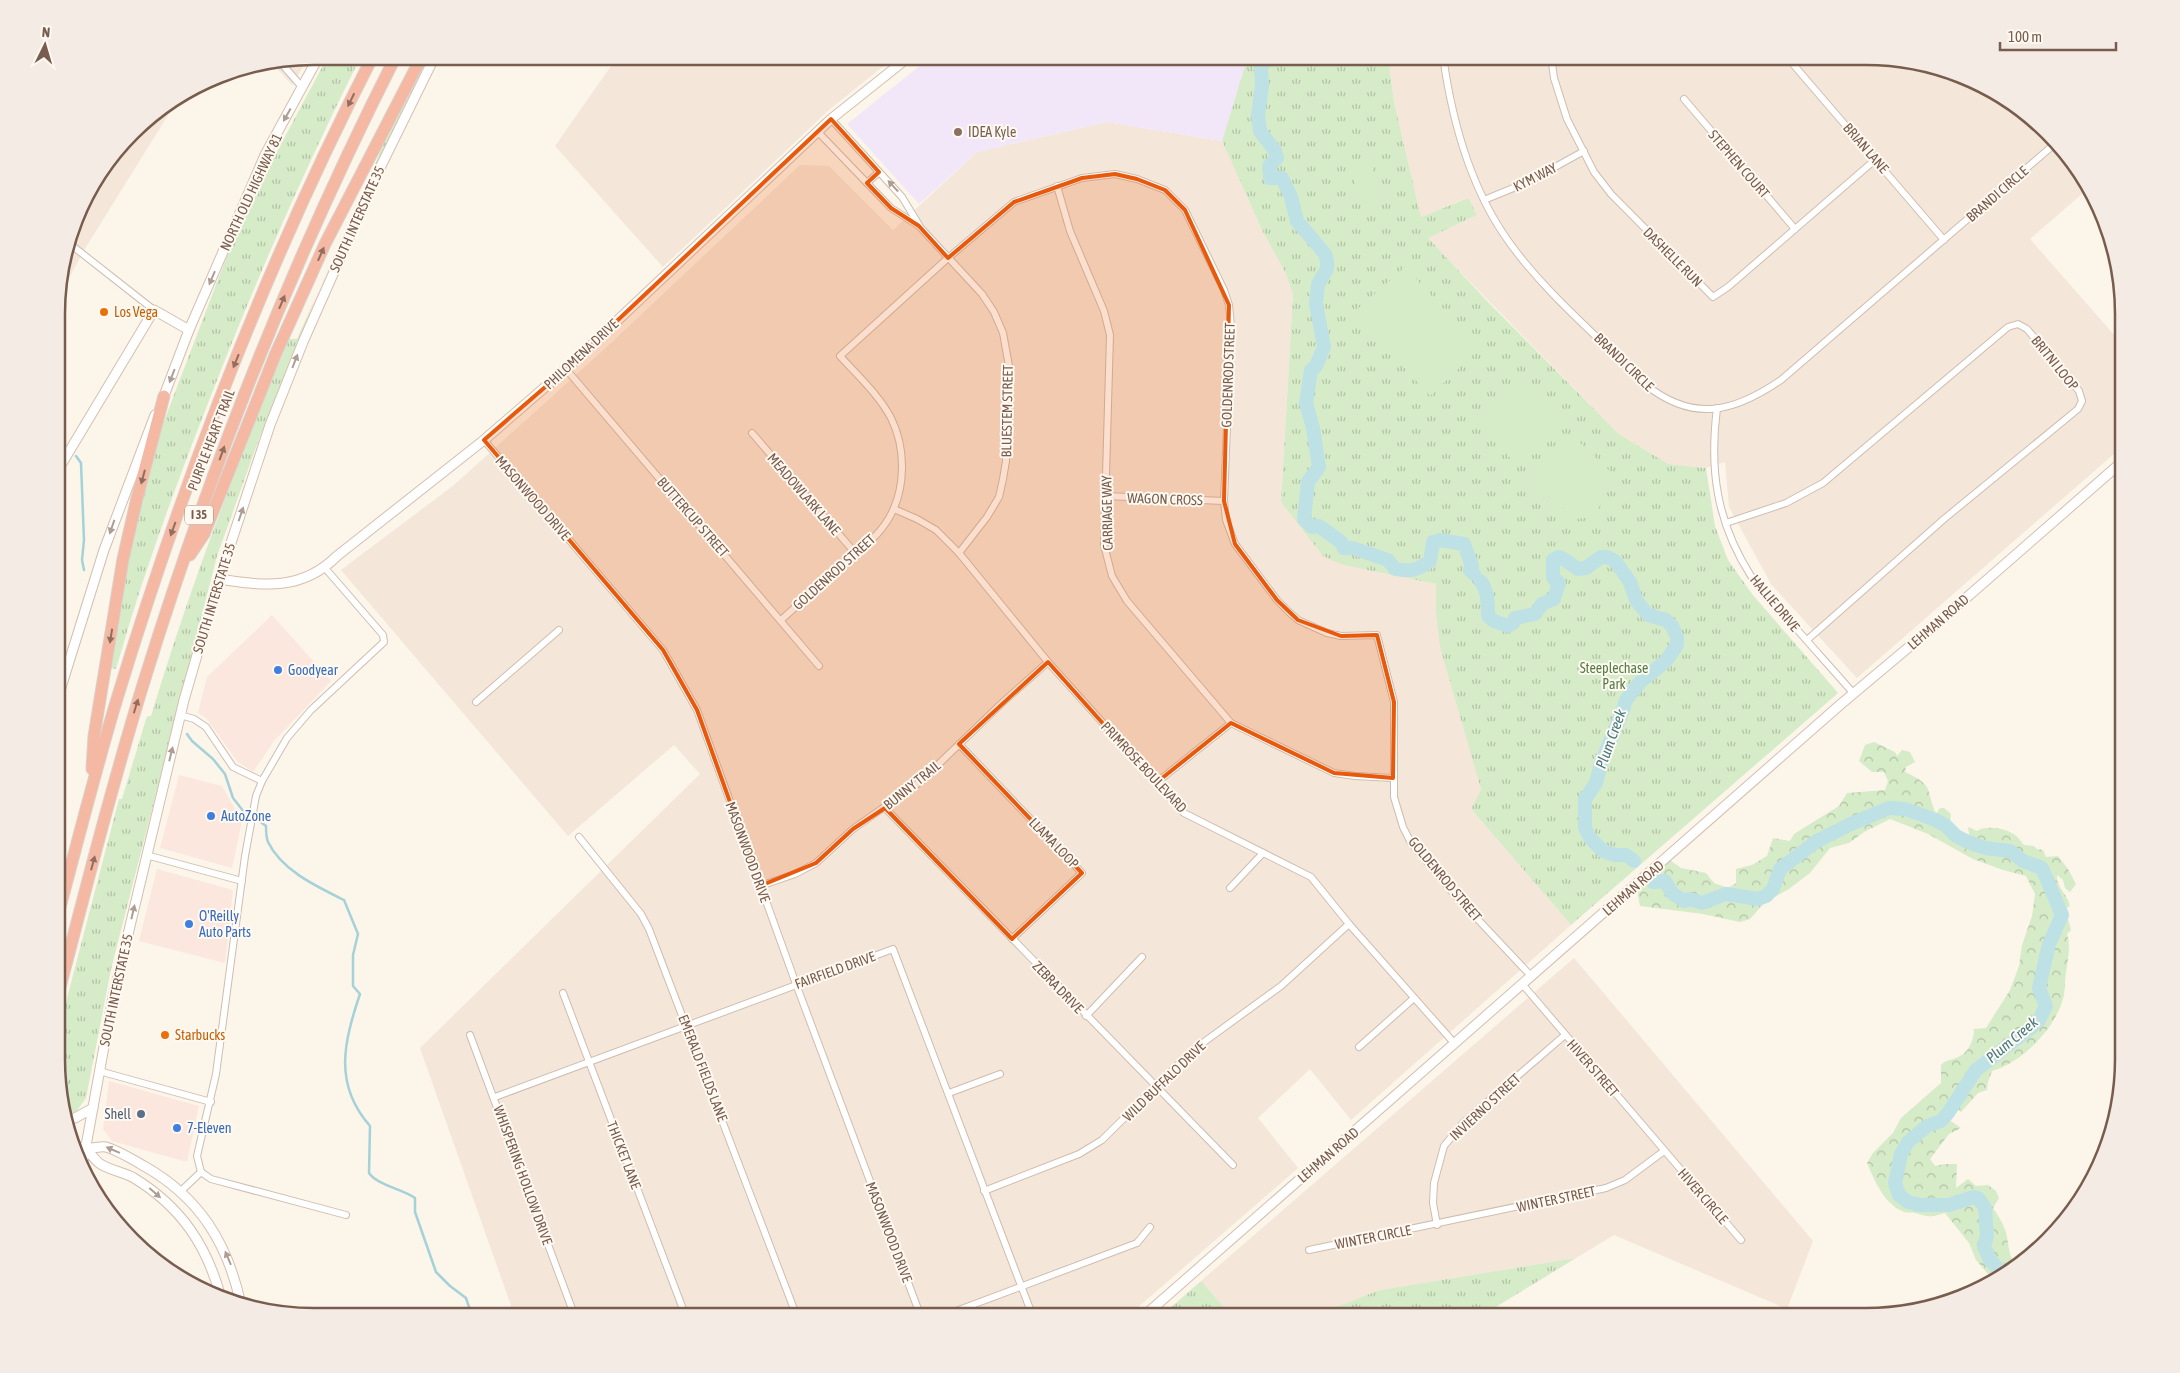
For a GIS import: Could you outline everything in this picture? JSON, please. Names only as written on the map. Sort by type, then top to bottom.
[{"type":"highway","name":"PURPLE HEART TRAIL","points":[[65,889],[138,631],[203,444],[253,317],[284,246],[369,65]]},
{"type":"highway","name":"PURPLE HEART TRAIL","points":[[65,969],[120,763],[180,569],[232,424],[279,308],[336,180],[392,65]]},
{"type":"highway","points":[[180,569],[204,534],[276,352],[325,244],[417,65]]},
{"type":"highway","points":[[90,797],[94,736],[124,559],[137,498],[164,396]]},
{"type":"street","name":"NORTH OLD HIGHWAY 81","points":[[190,330],[265,155],[314,65]]},
{"type":"street","name":"SOUTH INTERSTATE 35","points":[[84,1156],[114,997],[146,855],[180,715],[219,579],[270,425],[303,342],[375,178],[431,65]]},
{"type":"street","name":"PHILOMENA DRIVE","points":[[219,579],[254,585],[271,585],[306,578],[325,568],[337,556],[484,440],[566,369],[831,120],[899,65]]},
{"type":"street","name":"BRANDI CIRCLE","points":[[1444,65],[1447,88],[1468,162],[1484,200],[1508,241],[1533,272],[1646,385],[1672,403],[1692,408],[1717,408],[1743,402],[1781,380],[2051,147]]},
{"type":"street","name":"DASHELLE RUN","points":[[1552,65],[1554,78],[1567,118],[1594,172],[1611,194],[1713,297],[1728,287],[1876,159]]},
{"type":"street","name":"BRIAN LANE","points":[[1794,65],[1944,240]]},
{"type":"street","points":[[284,67],[302,87]]},
{"type":"street","name":"STEPHEN COURT","points":[[1684,99],[1795,229]]},
{"type":"street","name":"BLUESTEM STREET","points":[[831,120],[902,197],[919,226],[990,304],[1002,333],[1008,366],[1006,461],[999,497],[977,532],[959,553]]},
{"type":"street","name":"BLUESTEM STREET","points":[[818,132],[891,208],[919,226]]},
{"type":"street","name":"KYM WAY","points":[[1484,200],[1528,182],[1584,150]]},
{"type":"street","points":[[867,183],[880,172]]},
{"type":"street","name":"GOLDENROD STREET","points":[[781,620],[856,554],[879,531],[894,509],[902,468],[899,436],[882,403],[840,356],[948,258],[1014,202],[1082,178],[1115,174],[1137,179],[1165,190],[1185,210],[1224,290],[1229,305],[1231,326],[1224,502],[1226,520],[1235,544],[1277,600],[1306,624],[1327,633],[1341,636],[1377,634],[1394,702],[1393,778],[1394,797],[1398,813],[1412,843],[1453,893],[1532,977]]},
{"type":"street","name":"CARRIAGE WAY","points":[[1057,186],[1070,231],[1104,311],[1110,335],[1104,545],[1112,576],[1127,601],[1231,723],[1334,773],[1393,778]]},
{"type":"street","points":[[65,676],[119,506],[190,330],[154,310],[74,247]]},
{"type":"street","points":[[65,458],[154,310]]},
{"type":"street","name":"BRITNI LOOP","points":[[1726,523],[1786,503],[1823,483],[2008,327],[2018,324],[2027,329],[2079,391],[2082,401],[2078,409],[1944,519],[1807,640]]},
{"type":"street","name":"BUTTERCUP STREET","points":[[566,369],[819,666]]},
{"type":"street","name":"HALLIE DRIVE","points":[[1717,408],[1713,442],[1714,468],[1718,496],[1734,545],[1752,578],[1854,694]]},
{"type":"street","name":"MEADOWLARK LANE","points":[[752,433],[856,554]]},
{"type":"street","name":"MASONWOOD DRIVE","points":[[484,440],[663,650],[697,710],[796,984],[918,1308]]},
{"type":"street","name":"LEHMAN ROAD","points":[[1153,1308],[2115,468]]},
{"type":"street","name":"WAGON CROSS","points":[[1106,496],[1224,502]]},
{"type":"street","name":"PRIMROSE BOULEVARD","points":[[894,509],[936,530],[959,553],[1048,662],[1184,813],[1311,877],[1349,924],[1455,1044]]},
{"type":"street","points":[[325,568],[383,635],[384,642],[307,716],[287,738],[262,781],[250,824],[211,1102],[197,1156],[201,1172],[212,1179],[346,1215]]},
{"type":"street","points":[[476,702],[559,630]]},
{"type":"street","name":"BUNNY TRAIL","points":[[760,886],[795,874],[816,863],[853,829],[920,782],[1048,662]]},
{"type":"street","points":[[180,715],[194,719],[206,727],[233,767],[262,781]]},
{"type":"street","points":[[1156,784],[1231,723]]},
{"type":"street","name":"LLAMA LOOP","points":[[959,744],[1082,873],[1012,939]]},
{"type":"street","name":"ZEBRA DRIVE","points":[[885,808],[1233,1165]]},
{"type":"street","name":"EMERALD FIELDS LANE","points":[[579,837],[641,914],[650,930],[793,1308]]},
{"type":"street","points":[[1230,888],[1263,853]]},
{"type":"street","points":[[146,855],[242,881]]},
{"type":"street","name":"WILD BUFFALO DRIVE","points":[[984,1191],[1079,1154],[1102,1140],[1193,1050],[1280,986],[1349,924]]},
{"type":"street","name":"FAIRFIELD DRIVE","points":[[494,1097],[590,1063],[796,984],[893,950],[1030,1308]]},
{"type":"street","points":[[1086,1016],[1142,957]]},
{"type":"street","name":"HIVER STREET","points":[[1523,985],[1664,1151]]},
{"type":"street","name":"THICKET LANE","points":[[563,993],[683,1308]]},
{"type":"street","points":[[1359,1047],[1414,998]]},
{"type":"street","name":"WHISPERING HOLLOW DRIVE","points":[[470,1035],[573,1308]]},
{"type":"street","name":"INVIERNO STREET","points":[[1437,1224],[1433,1203],[1434,1183],[1444,1146],[1463,1123],[1565,1035]]},
{"type":"street","points":[[100,1071],[211,1102]]},
{"type":"street","points":[[948,1093],[1000,1074]]},
{"type":"street","points":[[72,1118],[93,1108]]},
{"type":"street","points":[[81,1147],[105,1147],[130,1158],[161,1176],[181,1191],[210,1224],[226,1253],[239,1297]]},
{"type":"street","points":[[86,1148],[101,1164],[134,1178],[150,1188],[172,1207],[196,1235],[214,1271],[219,1289]]},
{"type":"street","name":"WINTER STREET","points":[[1437,1224],[1606,1188],[1625,1180],[1664,1151]]},
{"type":"street","name":"HIVER CIRCLE","points":[[1664,1151],[1741,1240]]},
{"type":"street","points":[[181,1191],[201,1172]]},
{"type":"street","name":"WINTER CIRCLE","points":[[1310,1250],[1437,1224]]},
{"type":"street","points":[[962,1308],[1137,1243],[1150,1227]]},
{"type":"highlighted area","points":[[831,119],[879,172],[867,183],[891,208],[919,226],[948,258],[1014,202],[1082,178],[1115,174],[1137,179],[1165,190],[1185,210],[1229,305],[1224,501],[1235,544],[1277,600],[1298,620],[1341,636],[1377,635],[1394,702],[1393,778],[1334,773],[1231,723],[1156,783],[1048,662],[959,744],[1082,873],[1012,939],[885,808],[853,829],[816,863],[760,886],[697,710],[663,650],[484,440],[566,369]]},
{"type":"shaded area","points":[[612,65],[885,65],[830,109],[663,267],[555,146]]},
{"type":"shaded area","name":"IDEA Kyle","points":[[921,65],[1245,65],[1222,141],[1107,122],[977,152],[919,204],[847,124]]},
{"type":"shaded area","points":[[1389,65],[1866,65],[1899,67],[1931,73],[1962,84],[1991,98],[2018,116],[2042,138],[2064,162],[2084,193],[2030,239],[2115,336],[2115,453],[1857,678],[1771,584],[1729,507],[1725,462],[1706,468],[1668,464],[1619,434],[1427,238],[1477,215],[1467,198],[1421,217],[1394,102]]},
{"type":"shaded area","points":[[304,66],[292,85],[276,68]]},
{"type":"shaded area","points":[[172,109],[86,247],[67,282],[78,234],[98,189],[116,162],[138,138]]},
{"type":"shaded area","points":[[1107,122],[1222,141],[1261,228],[1285,272],[1293,294],[1281,502],[1343,565],[1436,584],[1436,614],[1481,789],[1471,809],[1571,925],[1351,1120],[1310,1069],[1258,1118],[1298,1168],[1137,1308],[512,1308],[420,1048],[700,774],[674,745],[568,836],[341,570],[454,485],[610,344],[800,165],[829,166],[893,230],[977,152]]},
{"type":"shaded area","points":[[272,615],[331,681],[274,741],[253,772],[237,761],[206,718],[198,713],[207,677]]},
{"type":"shaded area","points":[[179,775],[222,786],[242,821],[232,868],[160,848]]},
{"type":"shaded area","points":[[157,869],[233,890],[225,963],[139,941]]},
{"type":"shaded area","points":[[1574,958],[1813,1241],[1787,1308],[1614,1235],[1576,1258],[1380,1290],[1333,1308],[1225,1308],[1201,1281]]},
{"type":"shaded area","points":[[109,1081],[199,1106],[187,1162],[112,1141],[103,1129]]},
{"type":"green space","points":[[323,65],[356,65],[300,183],[245,311],[172,499],[148,566],[116,669],[110,668],[125,571],[150,464],[161,429],[227,256],[272,161]]},
{"type":"green space","points":[[422,65],[424,66],[374,169],[318,292],[259,439],[217,556],[111,969],[86,1098],[76,1112],[71,1112],[67,1092],[65,1059],[65,1006],[119,799],[122,799],[146,719],[148,716],[151,716],[215,525],[251,432],[289,339],[297,339],[379,155],[377,153]]},
{"type":"green space","name":"Steeplechase Park","points":[[1245,65],[1389,65],[1394,102],[1421,217],[1468,198],[1477,215],[1428,238],[1489,303],[1619,434],[1668,464],[1706,468],[1715,526],[1728,560],[1752,594],[1838,693],[1571,925],[1471,809],[1481,789],[1440,647],[1436,613],[1436,584],[1343,565],[1323,556],[1281,502],[1293,294],[1285,272],[1261,228],[1222,141]]},
{"type":"green space","points":[[1370,161],[1381,198],[1361,204],[1350,167]]},
{"type":"green space","points":[[1405,267],[1480,348],[1430,396],[1354,312]]},
{"type":"green space","points":[[1519,380],[1558,420],[1558,430],[1519,467],[1475,421]]},
{"type":"green space","points":[[1565,435],[1573,436],[1615,476],[1594,517],[1576,519],[1525,477]]},
{"type":"green space","points":[[1874,742],[1895,752],[1897,756],[1902,750],[1910,752],[1915,762],[1906,767],[1905,772],[1921,781],[1928,788],[1936,814],[1940,808],[1944,808],[1951,814],[1950,823],[1957,832],[1970,839],[1968,827],[1977,831],[1991,828],[2002,829],[2012,833],[2024,845],[2034,846],[2037,849],[2043,850],[2046,857],[2058,856],[2076,884],[2070,892],[2065,888],[2063,880],[2057,875],[2058,884],[2069,902],[2070,906],[2065,909],[2071,930],[2067,934],[2069,953],[2064,995],[2054,1019],[2037,1042],[2027,1051],[2015,1060],[1992,1071],[1987,1090],[1978,1093],[1961,1112],[1953,1106],[1945,1117],[1961,1128],[1949,1134],[1930,1159],[1935,1166],[1957,1164],[1956,1188],[1968,1179],[1976,1186],[1988,1185],[1996,1191],[1999,1198],[1993,1208],[2005,1229],[2013,1261],[1990,1276],[1976,1260],[1969,1243],[1945,1213],[1930,1216],[1897,1209],[1881,1191],[1867,1163],[1873,1153],[1893,1133],[1901,1118],[1941,1083],[1941,1065],[1960,1056],[1967,1050],[1973,1038],[1974,1029],[1986,1028],[2010,990],[2019,966],[2022,945],[2032,916],[2035,894],[2026,876],[1973,859],[1928,834],[1890,819],[1864,832],[1849,843],[1830,848],[1810,873],[1789,889],[1765,902],[1750,919],[1740,922],[1703,914],[1640,906],[1636,885],[1667,858],[1681,868],[1706,873],[1714,883],[1728,888],[1736,883],[1736,869],[1752,865],[1767,856],[1773,838],[1790,841],[1794,834],[1839,806],[1847,793],[1885,790],[1888,781],[1884,772],[1872,772],[1859,761],[1865,745]]},
{"type":"green space","points":[[1576,1258],[1494,1308],[1333,1308],[1380,1290]]},
{"type":"green space","points":[[1201,1281],[1225,1308],[1170,1308]]},
{"type":"waterway","name":"Plum Creek","points":[[1263,65],[1258,116],[1260,131],[1275,151],[1277,158],[1269,166],[1270,178],[1282,178],[1291,197],[1297,221],[1325,254],[1327,261],[1327,269],[1318,284],[1316,304],[1324,347],[1316,366],[1311,370],[1306,403],[1313,428],[1319,467],[1308,482],[1304,519],[1312,527],[1319,526],[1341,542],[1344,548],[1353,548],[1388,560],[1395,569],[1400,570],[1414,570],[1430,561],[1433,542],[1440,540],[1464,544],[1472,566],[1470,570],[1474,574]]},
{"type":"waterway","points":[[76,456],[81,463],[84,540],[82,560],[84,570]]},
{"type":"waterway","name":"Plum Creek","points":[[1480,581],[1486,592],[1488,616],[1494,621],[1508,626],[1513,623],[1515,618],[1535,614],[1542,604],[1554,599],[1559,583],[1553,578],[1553,560],[1558,557],[1562,558],[1578,569],[1586,568],[1601,557],[1607,557],[1615,561],[1630,582],[1636,600],[1648,615],[1666,620],[1672,626],[1677,637],[1677,645],[1666,661],[1640,682],[1626,700],[1601,763],[1596,783],[1585,799],[1585,828],[1590,838],[1603,851],[1615,855],[1626,855],[1634,861]]},
{"type":"waterway","points":[[187,734],[192,741],[213,759],[225,774],[233,798],[244,812],[266,826],[268,842],[282,861],[302,877],[344,900],[358,934],[353,955],[353,986],[360,994],[346,1046],[346,1078],[358,1110],[370,1126],[369,1173],[378,1181],[415,1198],[415,1212],[436,1272],[466,1298],[470,1308]]},
{"type":"waterway","name":"Plum Creek","points":[[1653,882],[1665,881],[1672,893],[1684,901],[1690,899],[1702,903],[1726,894],[1758,899],[1766,896],[1773,889],[1780,869],[1817,841],[1889,808],[1905,809],[1933,819],[1945,825],[1956,836],[1968,842],[1985,848],[2010,851],[2023,861],[2042,868],[2062,915],[2049,944],[2039,988],[2046,1006],[2039,1020],[2032,1027],[1976,1070],[1941,1121],[1927,1126],[1908,1142],[1901,1154],[1895,1183],[1899,1195],[1908,1202],[1920,1205],[1949,1205],[1974,1197],[1978,1198],[1985,1208],[1987,1236],[1984,1246],[1990,1260],[1999,1270]]},
{"type":"place","name":"IDEA Kyle","points":[[958,132]]},
{"type":"place","name":"Los Vega","points":[[104,312]]},
{"type":"place","name":"Goodyear","points":[[278,670]]},
{"type":"place","name":"AutoZone","points":[[211,816]]},
{"type":"place","name":"O'Reilly Auto Parts","points":[[189,924]]},
{"type":"place","name":"Starbucks","points":[[165,1035]]},
{"type":"place","name":"Shell","points":[[141,1114]]},
{"type":"place","name":"7-Eleven","points":[[177,1128]]}]
